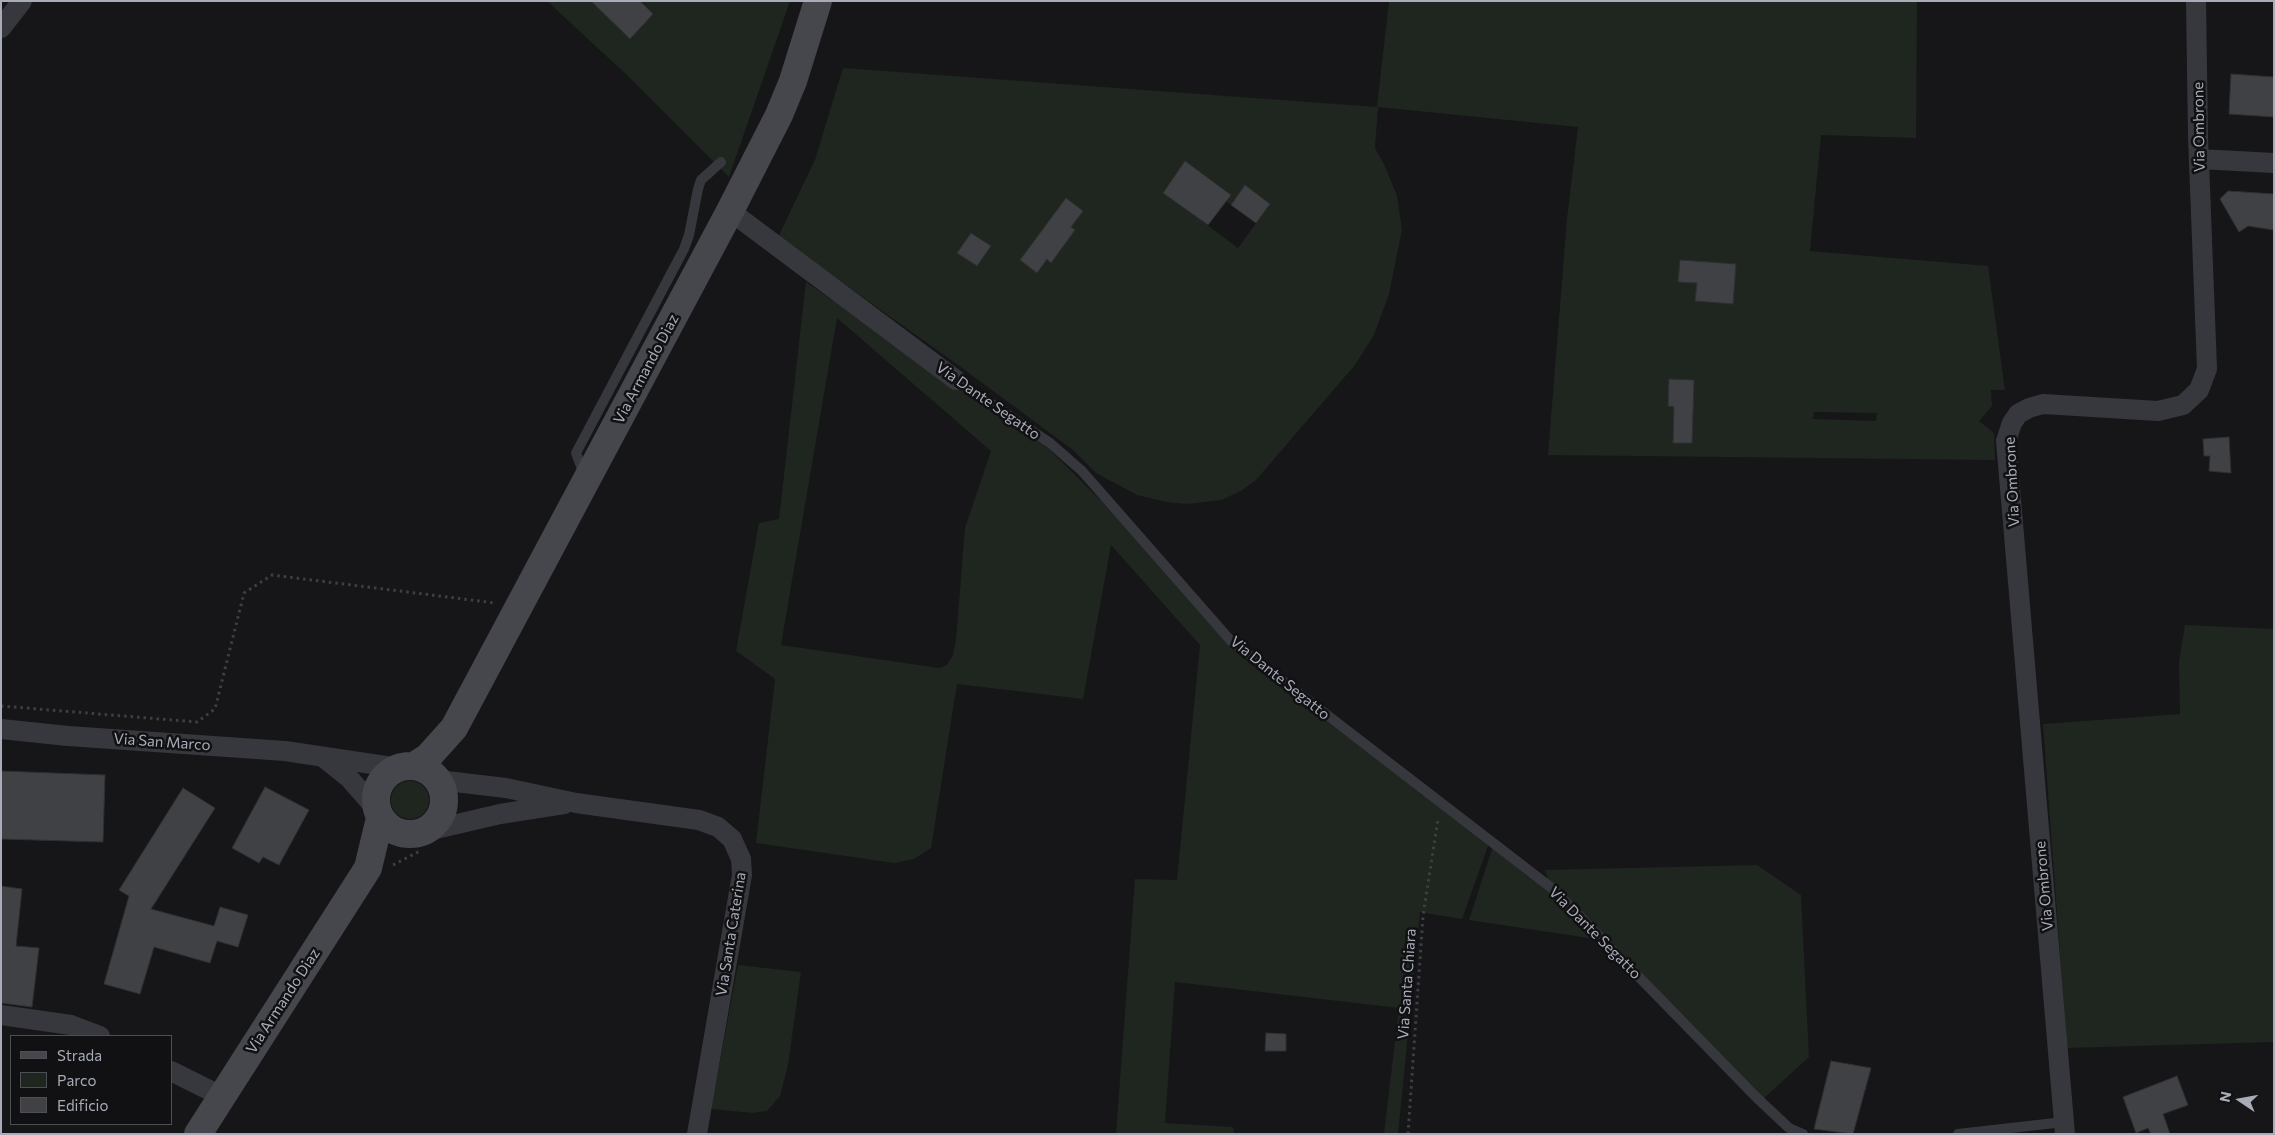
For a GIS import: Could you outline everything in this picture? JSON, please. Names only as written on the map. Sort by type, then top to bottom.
[{"type":"street","points":[[1,28],[22,1]]},
{"type":"street","name":"Via Armando Diaz","points":[[198,1134],[221,1096],[378,868],[421,838],[441,812],[443,794],[438,780],[454,728],[730,211],[783,107],[818,1]]},
{"type":"street","name":"Via Ombrone","points":[[2064,1129],[2006,440],[2012,423],[2018,414],[2043,404],[2158,411],[2183,405],[2199,390],[2207,369],[2199,158],[2196,1]]},
{"type":"street","points":[[2199,158],[2274,163]]},
{"type":"street","name":"Via Dante Segatto","points":[[730,211],[956,380]]},
{"type":"street","name":"Via Armando Diaz","points":[[378,868],[379,814],[375,799],[377,789],[390,773],[428,757],[454,728]]},
{"type":"street","name":"Via San Marco","points":[[1,729],[68,736],[285,751],[406,767]]},
{"type":"street","name":"Via San Marco","points":[[322,757],[349,778],[379,814]]},
{"type":"street","points":[[406,767],[423,769],[438,780]]},
{"type":"street","name":"Via Santa Caterina","points":[[438,780],[532,792],[576,803],[706,821],[728,835],[739,852],[742,866],[741,883],[697,1134]]},
{"type":"street","name":"Via Santa Caterina","points":[[421,838],[500,814],[576,803]]},
{"type":"street","points":[[379,814],[395,831],[421,838]]},
{"type":"street","points":[[1,1015],[72,1025],[97,1035]]},
{"type":"street","points":[[172,1072],[221,1096]]},
{"type":"lane","points":[[586,481],[576,453],[684,249],[689,235],[698,189],[702,180],[721,162]]},
{"type":"lane","name":"Via Dante Segatto","points":[[956,380],[1050,443],[1082,472],[1231,640],[1553,890],[1756,1098],[1789,1128],[1803,1134]]},
{"type":"lane","points":[[1958,1134],[2064,1129]]},
{"type":"path","points":[[1,706],[197,722],[215,709],[244,593],[272,575],[495,603],[499,595]]},
{"type":"path","name":"Via Santa Chiara","points":[[1408,1134],[1423,916],[1436,836]]},
{"type":"path","points":[[378,868],[402,859],[421,838]]},
{"type":"green space","points":[[547,1],[790,1],[729,177],[630,78]]},
{"type":"green space","points":[[1389,1],[1917,1],[1916,138],[1821,135],[1810,251],[1988,266],[2005,390],[1991,390],[1992,406],[1979,421],[1994,433],[1995,460],[1548,455],[1567,219],[1578,127],[1378,107],[1375,148],[1384,164],[1397,196],[1402,230],[1389,294],[1374,335],[1355,365],[1256,480],[1241,491],[1221,500],[1187,504],[1166,502],[1137,495],[1096,473],[1073,450],[958,365],[778,237],[815,160],[843,68],[1377,107]],"holes":[[[1185,162],[1230,194],[1226,201],[1231,205],[1245,185],[1270,204],[1238,248],[1163,192]],[[1066,199],[1071,227],[1075,230],[1051,262],[1047,259],[1037,273],[1020,260]],[[971,233],[990,246],[977,266],[958,253]],[[1680,260],[1736,264],[1732,304],[1695,301],[1697,283],[1678,281]],[[1669,379],[1694,380],[1691,443],[1673,443],[1674,407],[1668,406]],[[1814,412],[1877,413],[1876,421],[1813,419]]]},
{"type":"green space","points":[[806,282],[1048,448],[1111,511],[1230,647],[1259,671],[1489,843],[1462,919],[1420,912],[1398,1134],[1384,1134],[1399,1008],[1175,982],[1165,1123],[1233,1127],[1234,1134],[1116,1134],[1135,879],[1177,880],[1200,645],[1111,545],[1083,699],[957,684],[931,848],[914,859],[894,863],[756,843],[775,679],[736,651],[759,523],[779,519]],"holes":[[[837,318],[991,451],[965,528],[956,640],[953,655],[947,665],[939,668],[781,645]]]},
{"type":"green space","points":[[2185,625],[2274,629],[2274,1042],[2067,1048],[2043,724],[2180,714],[2179,662]]},
{"type":"green space","points":[[410,781],[424,786],[429,800],[424,814],[410,819],[396,814],[391,800],[396,786]]},
{"type":"green space","points":[[1493,846],[1550,885],[1545,870],[1757,865],[1801,895],[1809,1057],[1762,1100],[1602,940],[1469,920]]},
{"type":"green space","points":[[738,965],[801,972],[788,1065],[780,1096],[767,1111],[753,1113],[711,1109]]},
{"type":"building","points":[[591,1],[640,1],[653,14],[630,39]]},
{"type":"building","points":[[2231,74],[2274,77],[2274,117],[2229,114]]},
{"type":"building","points":[[1185,161],[1231,195],[1208,225],[1163,193]]},
{"type":"building","points":[[1245,185],[1270,204],[1256,223],[1231,205]]},
{"type":"building","points":[[2228,191],[2274,194],[2274,230],[2248,226],[2239,232],[2220,199]]},
{"type":"building","points":[[1066,198],[1083,211],[1071,227],[1075,230],[1051,263],[1047,259],[1037,273],[1020,260]]},
{"type":"building","points":[[971,233],[991,246],[977,266],[957,253]]},
{"type":"building","points":[[1680,260],[1736,264],[1733,304],[1695,301],[1697,283],[1678,282]]},
{"type":"building","points":[[1669,379],[1694,380],[1692,443],[1673,443],[1674,407],[1668,406]]},
{"type":"building","points":[[2229,437],[2231,473],[2209,471],[2210,456],[2204,456],[2203,439]]},
{"type":"building","points":[[1,771],[105,775],[103,842],[1,839]]},
{"type":"building","points":[[265,787],[309,810],[279,865],[263,857],[259,863],[232,848]]},
{"type":"building","points":[[183,788],[215,808],[151,909],[214,926],[220,907],[248,915],[238,947],[217,941],[210,963],[154,947],[140,994],[104,984],[129,896],[119,890]]},
{"type":"building","points":[[1,886],[22,889],[16,946],[39,948],[32,1007],[1,1003]]},
{"type":"building","points":[[1266,1033],[1286,1034],[1286,1051],[1265,1051]]},
{"type":"building","points":[[1831,1061],[1871,1068],[1853,1134],[1814,1129]]},
{"type":"building","points":[[2177,1076],[2188,1105],[2163,1114],[2170,1134],[2151,1134],[2148,1128],[2136,1133],[2123,1097]]}]
